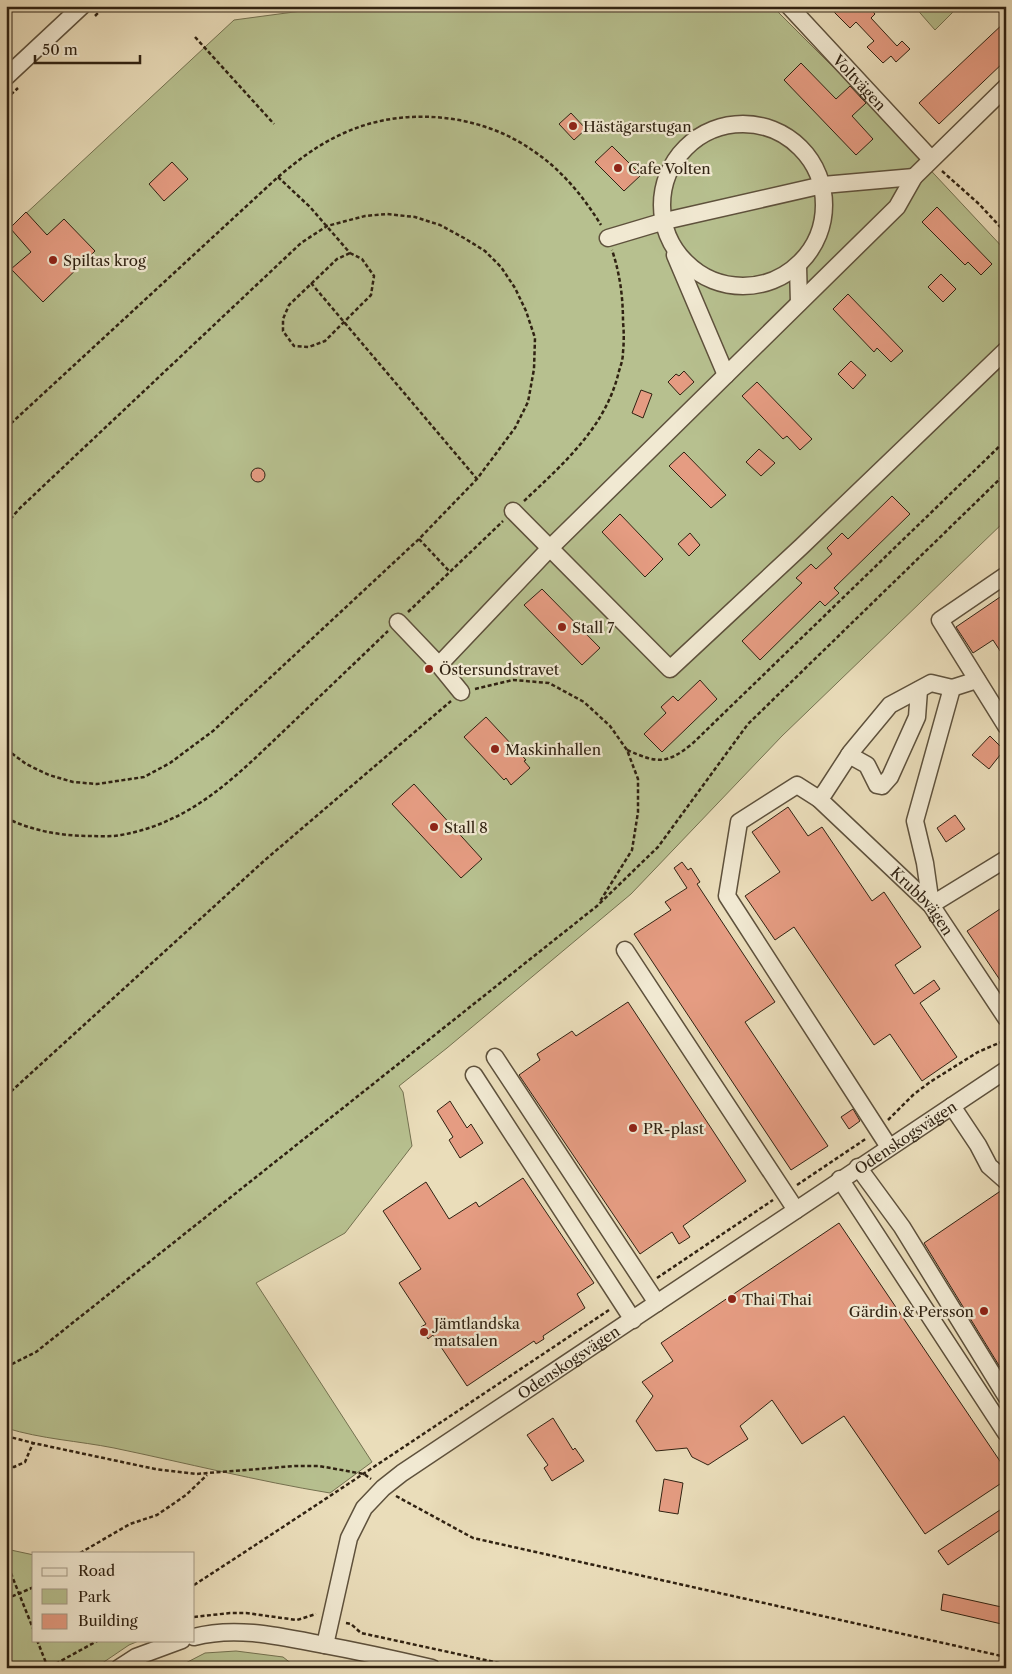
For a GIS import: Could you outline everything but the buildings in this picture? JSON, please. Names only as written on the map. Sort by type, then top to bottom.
[{"type":"street","points":[[6,77],[82,6]]},
{"type":"street","name":"Voltvägen","points":[[789,6],[931,159]]},
{"type":"street","points":[[439,665],[550,548],[897,207],[914,177],[1006,87]]},
{"type":"street","points":[[671,247],[694,269],[718,283],[746,287],[774,281],[798,266],[814,245],[824,220],[823,185],[816,168],[800,146],[779,131],[754,124],[728,124],[703,133],[682,149],[668,171],[661,197],[671,247],[726,375]]},
{"type":"street","points":[[608,238],[665,220],[823,185],[914,177]]},
{"type":"street","points":[[798,266],[799,304]]},
{"type":"street","points":[[513,511],[670,670],[1006,350]]},
{"type":"street","points":[[1006,575],[940,620],[1006,726]]},
{"type":"street","points":[[398,622],[439,665],[461,692]]},
{"type":"street","points":[[819,799],[849,755],[890,705],[931,683],[952,688],[977,680]]},
{"type":"street","points":[[952,688],[915,821],[925,863],[931,906],[1006,859]]},
{"type":"street","points":[[849,755],[867,765],[877,785],[882,786],[890,777],[917,718],[919,690]]},
{"type":"street","name":"Krubbvägen","points":[[878,1130],[727,896],[740,822],[797,785],[819,799],[931,906],[1005,1015]]},
{"type":"street","points":[[625,950],[796,1210]]},
{"type":"street","points":[[495,1057],[657,1303]]},
{"type":"street","name":"Odenskogsvägen","points":[[324,1645],[332,1619],[349,1538],[364,1508],[383,1488],[402,1473],[633,1320],[840,1179],[1006,1070]]},
{"type":"street","points":[[474,1075],[633,1320]]},
{"type":"street","points":[[952,1106],[978,1145],[989,1166],[1006,1181]]},
{"type":"street","points":[[878,1130],[889,1147]]},
{"type":"street","points":[[858,1167],[902,1227],[1006,1396]]},
{"type":"street","points":[[840,1179],[1006,1433]]},
{"type":"street","points":[[195,1637],[254,1633],[324,1645],[432,1668]]},
{"type":"street","points":[[119,1668],[136,1657],[177,1642]]},
{"type":"path","points":[[195,37],[274,124]]},
{"type":"path","points":[[6,428],[278,177],[318,147],[344,132],[368,124],[394,118],[420,116],[475,123],[502,132],[532,150],[558,171],[587,202],[608,238],[618,266],[623,300],[624,354],[607,406],[588,436],[574,454],[229,783],[193,809],[160,824],[120,836],[78,836],[47,833],[22,826],[6,818]]},
{"type":"path","points":[[931,159],[979,204],[1006,233]]},
{"type":"path","points":[[278,177],[310,207],[350,253],[362,259],[374,276],[371,295],[325,341],[309,347],[294,346],[283,331],[283,318],[289,305],[337,259],[350,253]]},
{"type":"path","points":[[6,524],[27,501],[301,243],[327,226],[365,216],[386,214],[415,217],[448,229],[485,251],[501,267],[515,288],[526,311],[535,338],[534,369],[528,402],[515,428],[477,479],[419,539],[213,731],[170,763],[144,777],[97,784],[73,782],[49,774],[26,764],[6,749]]},
{"type":"path","points":[[311,283],[477,479]]},
{"type":"path","points":[[627,750],[650,760],[664,760],[679,754],[692,744],[1006,440]]},
{"type":"path","points":[[6,1366],[36,1352],[597,906],[658,847],[748,724],[1006,473]]},
{"type":"path","points":[[419,539],[450,572]]},
{"type":"path","points":[[6,1096],[265,860],[461,692],[513,680],[549,683],[584,702],[610,726],[627,750],[638,779],[638,812],[632,850],[597,906]]},
{"type":"path","points":[[646,1286],[878,1130],[913,1095],[930,1082],[978,1052],[1006,1040]]},
{"type":"path","points":[[195,1584],[622,1302]]},
{"type":"path","points":[[6,1436],[155,1469],[196,1474],[295,1466],[319,1466],[364,1474],[410,1505],[473,1538],[1006,1657]]},
{"type":"path","points":[[6,1466],[14,1467],[25,1462],[33,1443]]},
{"type":"path","points":[[82,1552],[130,1524],[157,1515],[186,1494],[208,1474]]},
{"type":"path","points":[[6,1561],[32,1626]]},
{"type":"path","points":[[6,1599],[32,1588]]},
{"type":"path","points":[[195,1617],[246,1613],[297,1620],[316,1614],[351,1624],[361,1633],[522,1668]]},
{"type":"path","points":[[38,1642],[48,1668],[95,1642]]},
{"type":"green space","name":"Östersundstravet","points":[[339,6],[772,6],[851,85],[1006,251],[1006,520],[782,736],[631,894],[399,1086],[403,1092],[412,1146],[345,1233],[256,1283],[372,1462],[330,1493],[114,1448],[19,1432],[6,1428],[6,232],[234,20]]},
{"type":"green space","points":[[914,6],[959,6],[935,30]]},
{"type":"green space","points":[[6,1549],[32,1555],[32,1642],[136,1642],[95,1668],[6,1668]]},
{"type":"green space","points":[[236,1651],[283,1657],[297,1668],[176,1668],[205,1653]]},
{"type":"place","name":"Hästägarstugan","points":[[573,126]]},
{"type":"place","name":"Cafe Volten","points":[[618,168]]},
{"type":"place","name":"Spiltas krog","points":[[53,260]]},
{"type":"place","name":"Stall 7","points":[[562,627]]},
{"type":"place","name":"Östersundstravet","points":[[429,669]]},
{"type":"place","name":"Maskinhallen","points":[[495,749]]},
{"type":"place","name":"Stall 8","points":[[434,827]]},
{"type":"place","name":"PR-plast","points":[[633,1128]]},
{"type":"place","name":"Thai Thai","points":[[732,1299]]},
{"type":"place","name":"Gärdin & Persson","points":[[984,1311]]},
{"type":"place","name":"Jämtlandska matsalen","points":[[424,1332]]}]
